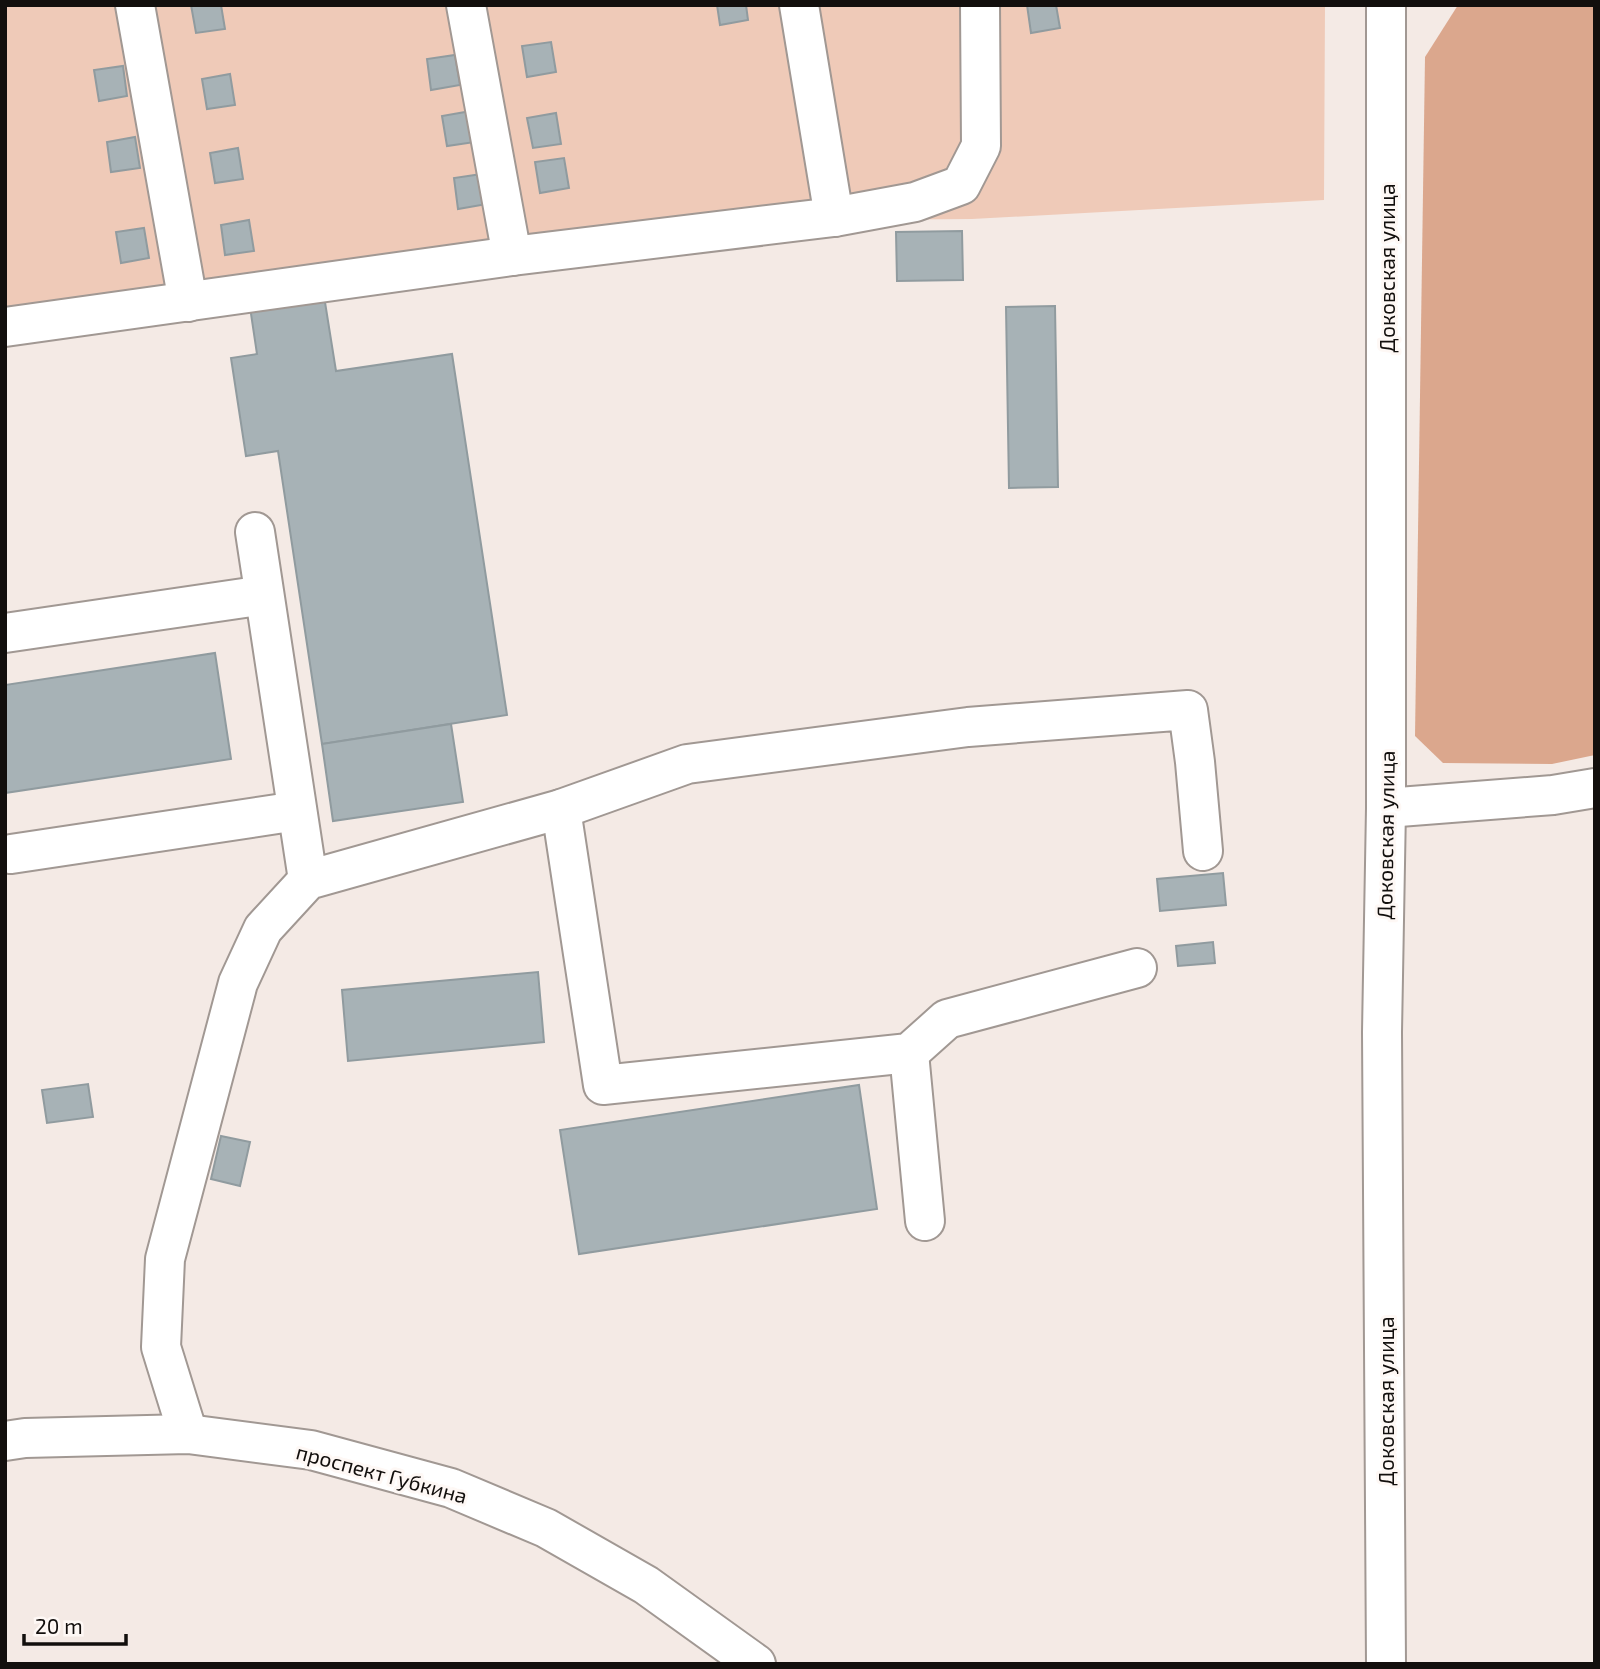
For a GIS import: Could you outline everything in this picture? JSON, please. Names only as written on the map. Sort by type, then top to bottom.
[{"type":"street","points":[[135,5],[188,302]]},
{"type":"street","points":[[466,5],[512,256]]},
{"type":"street","points":[[799,5],[834,217]]},
{"type":"street","points":[[5,327],[512,256],[834,217],[915,202],[961,185],[981,146],[981,5]]},
{"type":"street","name":"Доковская улица","points":[[1386,5],[1386,808],[1382,1046],[1386,1664]]},
{"type":"street","points":[[255,533],[308,880]]},
{"type":"street","points":[[5,634],[264,595]]},
{"type":"street","points":[[188,1434],[161,1347],[165,1259],[238,983],[263,929],[308,880],[561,809],[687,764],[968,727],[1188,710],[1203,851]]},
{"type":"street","points":[[1386,808],[1553,796],[1595,788]]},
{"type":"street","points":[[561,809],[603,1085],[909,1052],[947,1019],[1137,968]]},
{"type":"street","points":[[11,854],[297,811]]},
{"type":"street","points":[[909,1052],[925,1222]]},
{"type":"street","name":"проспект Губкина","points":[[5,1441],[25,1438],[188,1434],[311,1450],[451,1488],[547,1528],[646,1585],[756,1664]]},
{"type":"shaded area","points":[[5,5],[1325,5],[1324,200],[972,219],[848,220],[5,332]]},
{"type":"shaded area","points":[[1458,5],[1595,5],[1595,755],[1552,764],[1443,763],[1415,736],[1425,57]]},
{"type":"building","points":[[191,5],[221,5],[225,29],[196,33]]},
{"type":"building","points":[[717,5],[746,5],[748,20],[720,25]]},
{"type":"building","points":[[1027,5],[1056,5],[1060,28],[1031,33]]},
{"type":"building","points":[[551,42],[556,72],[527,77],[522,46]]},
{"type":"building","points":[[455,55],[460,85],[431,90],[427,59]]},
{"type":"building","points":[[123,66],[127,96],[99,101],[94,70]]},
{"type":"building","points":[[230,74],[235,105],[207,109],[202,79]]},
{"type":"building","points":[[471,111],[475,142],[447,146],[442,116]]},
{"type":"building","points":[[556,113],[561,144],[533,148],[527,118]]},
{"type":"building","points":[[135,137],[140,168],[111,172],[107,142]]},
{"type":"building","points":[[238,148],[243,179],[215,183],[210,153]]},
{"type":"building","points":[[564,158],[569,188],[540,193],[535,162]]},
{"type":"building","points":[[482,174],[487,204],[458,209],[454,178]]},
{"type":"building","points":[[249,220],[254,251],[225,255],[221,225]]},
{"type":"building","points":[[144,228],[149,258],[121,263],[116,232]]},
{"type":"building","points":[[962,231],[963,280],[897,281],[896,232]]},
{"type":"building","points":[[324,296],[336,371],[452,354],[507,715],[322,744],[278,451],[246,456],[231,358],[257,354],[250,307]]},
{"type":"building","points":[[1055,306],[1058,487],[1009,488],[1006,307]]},
{"type":"building","points":[[215,653],[231,759],[5,793],[5,685]]},
{"type":"building","points":[[451,724],[463,802],[333,821],[322,744]]},
{"type":"building","points":[[1223,873],[1226,905],[1160,911],[1157,879]]},
{"type":"building","points":[[1213,942],[1215,963],[1178,966],[1176,946]]},
{"type":"building","points":[[538,972],[544,1042],[348,1061],[342,990]]},
{"type":"building","points":[[88,1084],[93,1117],[47,1123],[42,1090]]},
{"type":"building","points":[[859,1085],[877,1209],[579,1254],[560,1130]]},
{"type":"building","points":[[221,1136],[250,1142],[240,1186],[211,1179]]}]
